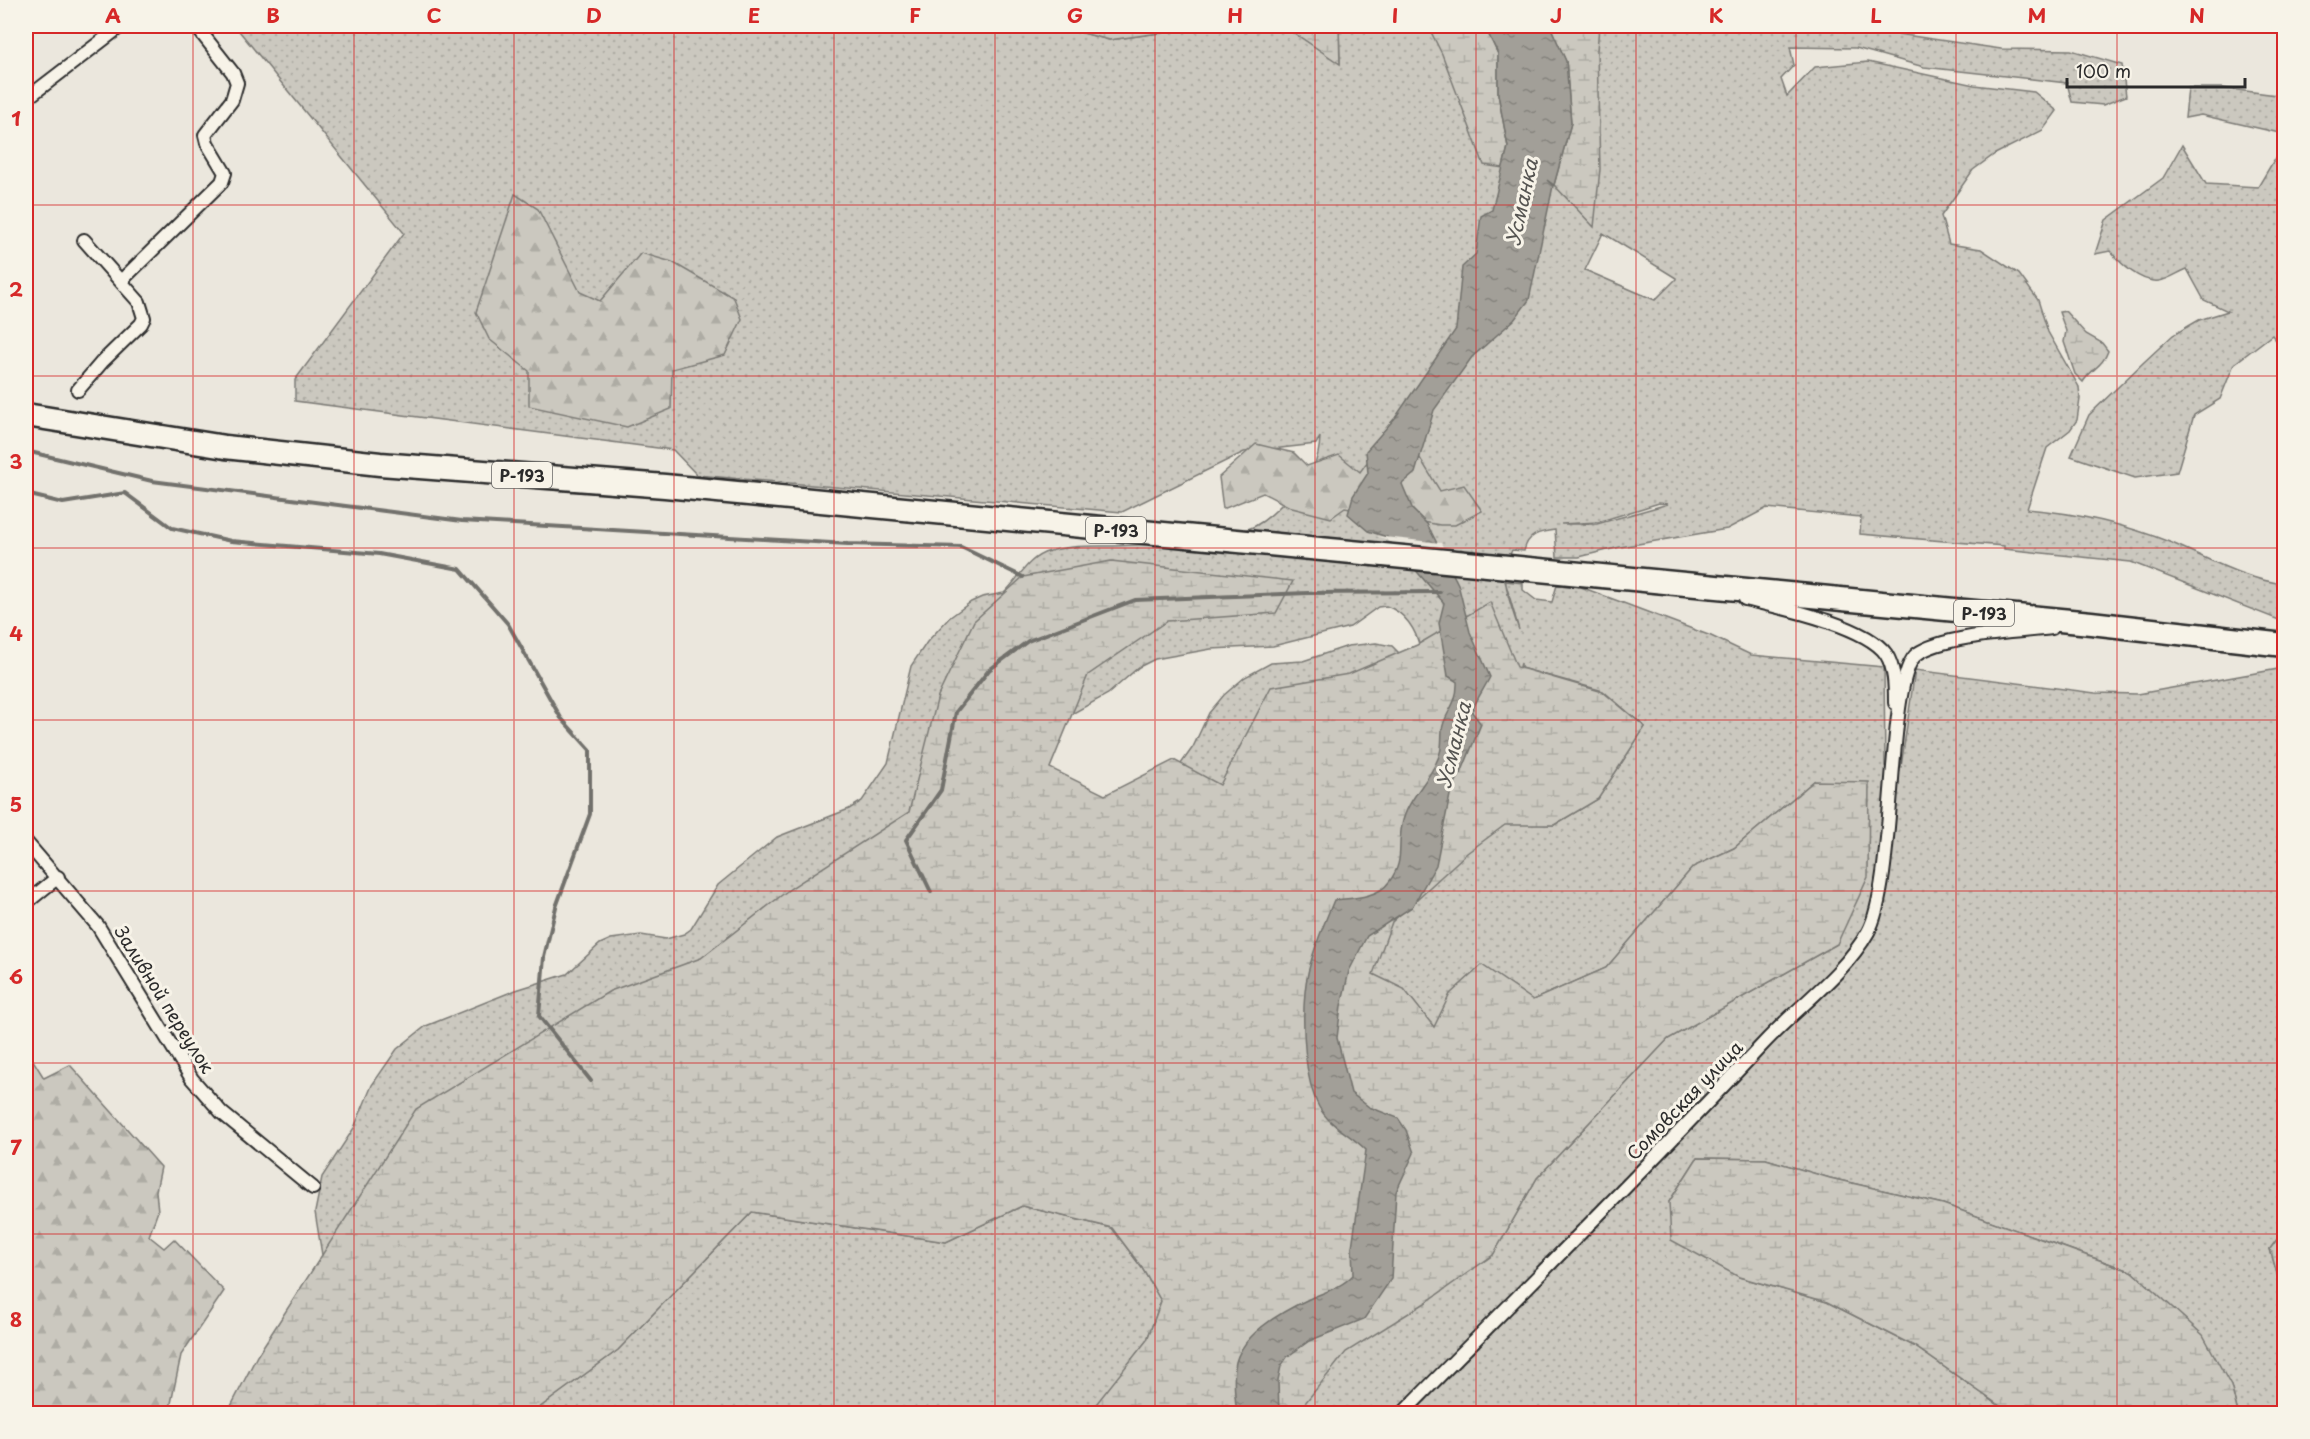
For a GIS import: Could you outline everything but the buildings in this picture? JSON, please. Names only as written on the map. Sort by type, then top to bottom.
[{"type":"highway","name":"Р-193","points":[[26,415],[225,447],[380,464],[665,486],[2091,623],[2284,645]]},
{"type":"street","points":[[26,99],[121,26]]},
{"type":"street","points":[[122,281],[222,182],[225,173],[207,143],[206,135],[208,128],[232,100],[237,83],[233,73],[196,26]]},
{"type":"street","points":[[78,390],[102,362],[141,324],[144,318],[139,302],[84,240]]},
{"type":"street","points":[[1683,584],[1809,615],[1857,633],[1879,646],[1890,660],[1894,676],[1894,761]]},
{"type":"street","points":[[1894,761],[1906,676],[1911,660],[1918,654],[1935,646],[1987,635],[2091,623]]},
{"type":"street","name":"Сомовская улица","points":[[1402,1413],[1854,952],[1870,928],[1880,896],[1894,761]]},
{"type":"street","name":"Заливной переулок","points":[[26,842],[98,926],[192,1079],[222,1113],[313,1188]]},
{"type":"street","points":[[26,903],[58,877]]},
{"type":"green space","points":[[235,26],[1057,26],[1109,40],[1188,29],[1193,26],[1284,26],[1340,63],[1339,26],[1843,26],[2001,49],[2071,50],[2122,65],[2126,96],[2103,105],[2072,102],[2067,83],[1924,67],[1856,48],[1790,47],[1794,65],[1781,79],[1787,96],[1815,67],[1868,62],[1974,85],[2034,92],[2057,111],[2043,130],[1995,154],[1973,170],[1941,216],[1949,244],[1981,249],[2019,274],[2038,300],[2048,332],[2079,387],[2077,420],[2070,430],[2047,448],[2027,509],[2119,525],[2172,543],[2241,573],[2284,584],[2284,622],[2131,562],[2004,549],[2004,546],[1860,534],[1861,517],[1767,508],[1727,529],[1620,547],[1579,557],[1557,557],[1555,530],[1539,533],[1531,537],[1524,551],[1512,550],[1506,570],[1506,581],[1523,583],[1523,590],[1536,600],[1552,602],[1557,585],[1581,587],[1711,636],[1751,655],[1884,667],[1885,766],[1901,767],[1915,670],[2095,693],[2138,694],[2284,668],[2284,1230],[2270,1249],[2284,1298],[2284,1413],[2238,1413],[2231,1386],[2133,1272],[1943,1204],[1830,1178],[1766,1159],[1697,1158],[1669,1202],[1739,1277],[1827,1302],[1914,1346],[2010,1413],[532,1413],[618,1350],[752,1212],[946,1242],[1022,1206],[1112,1228],[1142,1268],[1161,1301],[1147,1340],[1128,1365],[1314,1139],[324,1267],[315,1212],[322,1177],[354,1128],[372,1085],[397,1049],[426,1026],[516,990],[567,974],[600,944],[611,939],[641,935],[666,939],[684,934],[691,929],[718,885],[777,837],[849,809],[862,801],[888,763],[911,666],[927,642],[949,618],[982,597],[1004,593],[1029,563],[1050,551],[1074,547],[1186,541],[1226,535],[1255,526],[1275,511],[1309,474],[1316,462],[1320,437],[1316,444],[1244,452],[1122,512],[697,475],[673,450],[295,401],[295,380],[404,233]],"holes":[[[1603,233],[1676,279],[1655,300],[1585,270]],[[1659,503],[1668,504],[1597,524],[1561,524],[1598,522]],[[1506,586],[1519,630],[1509,600]],[[1386,606],[1404,617],[1416,635],[1420,648],[1404,658],[1392,646],[1376,643],[1348,646],[1303,661],[1271,663],[1245,677],[1224,695],[1209,713],[1193,747],[1173,775],[1078,816],[1040,796],[1048,727],[1108,694],[1139,667],[1155,659],[1211,649],[1273,646],[1350,627],[1378,607]],[[1521,663],[1521,668],[1603,691],[1645,727],[1598,799],[1554,825],[1522,824],[1515,685]],[[1814,781],[1837,944],[1668,1039],[1537,1178],[1493,1255],[1404,989],[1434,1028],[1533,1000],[1606,968],[1693,867],[1734,848]]]},
{"type":"green space","points":[[1057,26],[1193,26],[1188,29],[1109,40]]},
{"type":"green space","points":[[1284,26],[1339,26],[1340,64]]},
{"type":"green space","points":[[1428,26],[1471,26],[1473,31],[1487,31],[1498,54],[1498,94],[1508,147],[1503,168],[1484,165],[1442,54]]},
{"type":"green space","points":[[1550,26],[1599,26],[1597,51],[1600,169],[1594,227],[1554,185],[1571,123],[1566,62]]},
{"type":"green space","points":[[1943,26],[2069,26],[2006,32]]},
{"type":"green space","points":[[2188,88],[2222,88],[2284,96],[2284,134],[2201,115],[2185,118]]},
{"type":"green space","points":[[2182,145],[2206,184],[2258,187],[2274,160],[2284,153],[2284,350],[2272,335],[2234,364],[2220,399],[2194,415],[2177,472],[2135,478],[2071,456],[2089,415],[2173,335],[2199,320],[2228,311],[2204,300],[2187,269],[2166,279],[2152,281],[2132,272],[2110,251],[2095,254],[2106,220],[2163,178]]},
{"type":"green space","points":[[515,194],[538,209],[580,292],[600,301],[641,253],[672,262],[734,298],[742,319],[725,355],[672,369],[671,409],[627,427],[529,406],[529,371],[489,339],[476,312]]},
{"type":"green space","points":[[2065,311],[2086,334],[2102,343],[2108,351],[2083,382],[2075,374],[2064,342],[2066,331],[2059,312]]},
{"type":"green space","points":[[1256,444],[1294,453],[1307,466],[1339,455],[1360,472],[1376,450],[1415,450],[1440,491],[1464,485],[1482,511],[1455,525],[1440,525],[1345,508],[1331,518],[1292,508],[1263,493],[1223,509],[1219,477]]},
{"type":"green space","points":[[1111,561],[1293,581],[1276,613],[1167,621],[1088,675],[1050,768],[1105,795],[1174,760],[1220,785],[1271,687],[1349,674],[1417,645],[1490,602],[1517,667],[1603,692],[1645,727],[1598,799],[1554,825],[1505,825],[1467,853],[1392,922],[1373,974],[1404,989],[1434,1027],[1450,994],[1482,965],[1533,1000],[1606,968],[1693,867],[1734,848],[1814,781],[1869,782],[1868,877],[1837,944],[1668,1039],[1537,1178],[1493,1255],[1425,1303],[1346,1352],[1297,1413],[1089,1413],[1147,1340],[1161,1301],[1142,1268],[1112,1228],[1022,1206],[946,1242],[752,1212],[618,1350],[532,1413],[227,1414],[257,1356],[416,1109],[610,991],[701,958],[791,888],[909,812],[938,696],[974,621],[1023,577]]},
{"type":"green space","points":[[26,1055],[31,1057],[44,1078],[70,1065],[161,1167],[156,1191],[158,1211],[149,1236],[164,1248],[174,1239],[224,1291],[181,1355],[169,1413],[26,1413]]},
{"type":"green space","points":[[1697,1158],[1766,1159],[1830,1178],[1943,1204],[2133,1272],[2203,1335],[2231,1386],[2238,1413],[2010,1413],[1914,1346],[1827,1302],[1739,1277],[1671,1240],[1669,1202]]},
{"type":"green space","points":[[2284,1230],[2284,1298],[2270,1249]]},
{"type":"water","name":"Усманка","points":[[1471,26],[1550,26],[1566,61],[1571,123],[1554,185],[1547,180],[1553,186],[1529,300],[1514,320],[1472,357],[1434,410],[1415,473],[1402,484],[1413,510],[1427,524],[1458,584],[1470,632],[1490,677],[1472,712],[1481,724],[1462,771],[1451,790],[1436,865],[1412,907],[1367,936],[1349,971],[1341,1006],[1337,1038],[1351,1093],[1369,1107],[1398,1118],[1406,1130],[1414,1153],[1396,1192],[1391,1279],[1364,1319],[1309,1341],[1287,1357],[1281,1366],[1278,1380],[1279,1413],[1237,1413],[1235,1368],[1240,1351],[1247,1341],[1277,1316],[1338,1286],[1353,1275],[1352,1247],[1366,1150],[1329,1120],[1319,1107],[1314,1095],[1307,1067],[1304,1035],[1306,981],[1316,945],[1334,900],[1372,894],[1384,887],[1394,874],[1399,861],[1404,817],[1438,760],[1443,724],[1457,690],[1457,682],[1448,676],[1439,623],[1444,603],[1387,537],[1368,531],[1348,514],[1353,496],[1368,473],[1366,451],[1395,418],[1456,329],[1462,267],[1476,254],[1481,216],[1492,210],[1508,147],[1498,94],[1498,54],[1487,31],[1473,31]]},
{"type":"pier","points":[[1375,536],[1441,543],[1456,574],[1413,569],[1386,539]]},
{"type":"waterway","points":[[26,451],[152,481],[462,521],[848,544],[961,547],[1023,577]]},
{"type":"waterway","points":[[26,494],[63,503],[125,493],[172,528],[231,541],[379,554],[460,569],[508,624],[561,718],[590,750],[590,814],[556,907],[544,957],[539,1016],[591,1081]]},
{"type":"waterway","points":[[931,892],[906,840],[941,790],[956,712],[989,670],[1028,641],[1135,600],[1308,593],[1440,592]]}]
